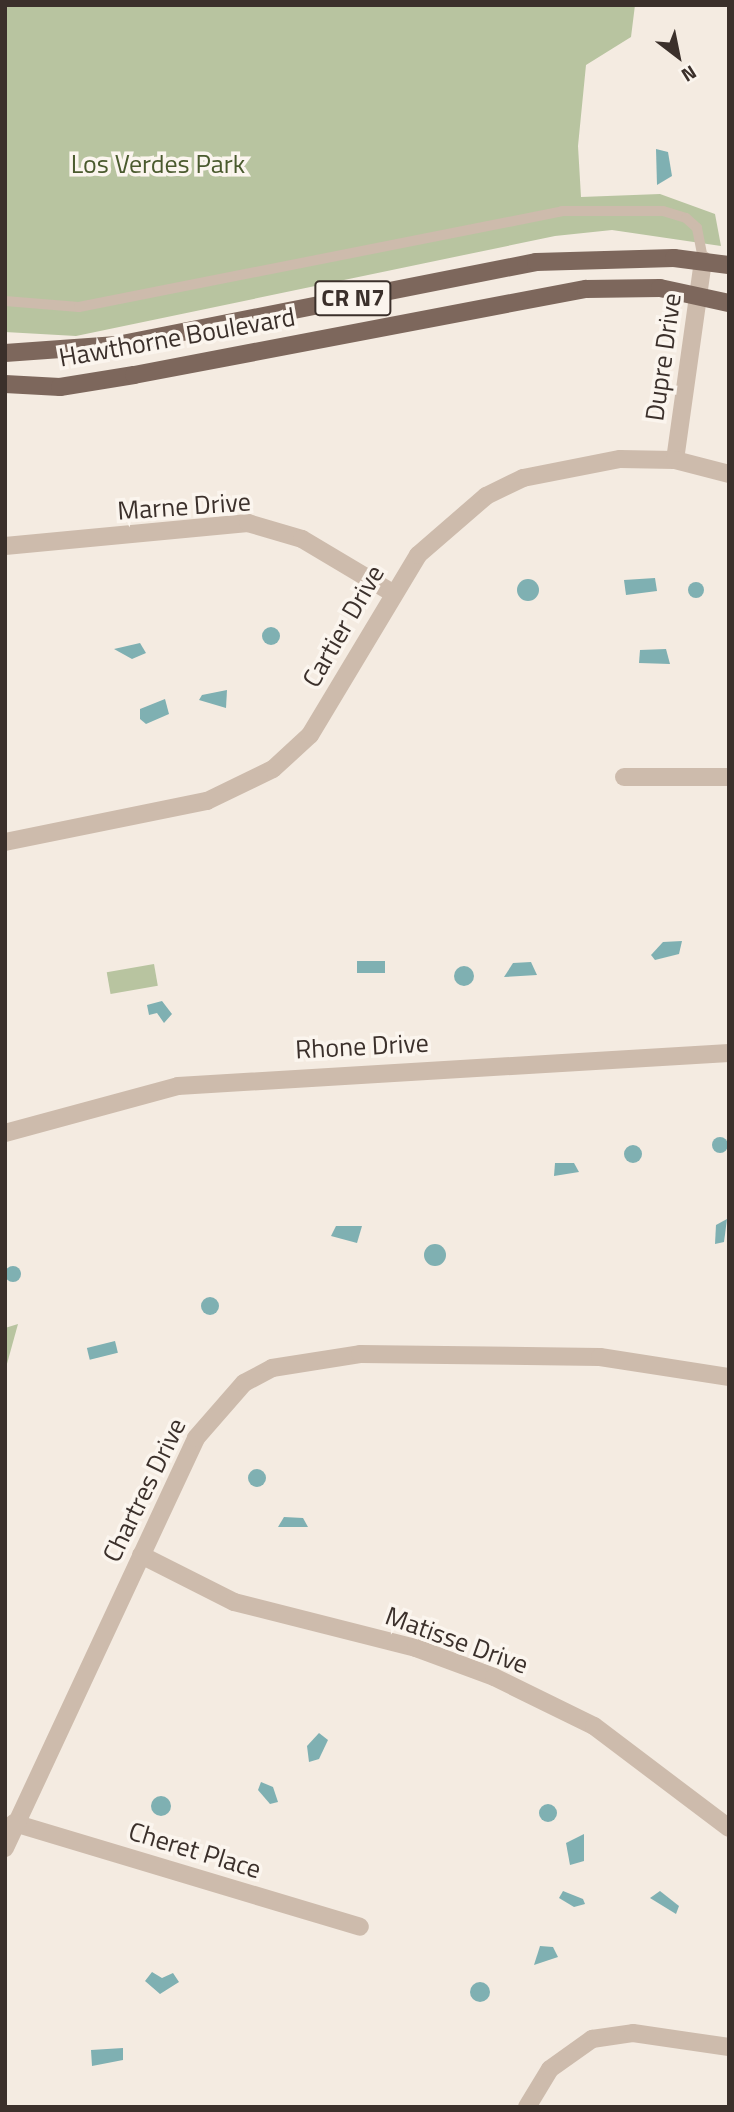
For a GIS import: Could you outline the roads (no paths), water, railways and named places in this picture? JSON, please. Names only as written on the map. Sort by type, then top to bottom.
[{"type":"main road","name":"Hawthorne Boulevard","points":[[5,353],[117,345],[536,262],[703,260],[729,265]]},
{"type":"main road","name":"Hawthorne Boulevard","points":[[5,384],[60,387],[134,375],[586,289],[660,288],[729,303]]},
{"type":"street","name":"Dupre Drive","points":[[676,460],[703,260]]},
{"type":"street","name":"Cartier Drive","points":[[5,842],[207,801],[273,769],[310,735],[391,592],[454,521],[523,478],[620,458],[676,460],[729,474]]},
{"type":"street","name":"Marne Drive","points":[[5,546],[248,523],[302,539],[391,592]]},
{"type":"street","points":[[624,777],[729,777]]},
{"type":"street","name":"Rhone Drive","points":[[5,1133],[178,1086],[729,1052]]},
{"type":"street","name":"Chartres Drive","points":[[5,1847],[141,1555],[216,1407],[272,1368],[360,1354],[600,1357],[729,1377]]},
{"type":"street","name":"Matisse Drive","points":[[141,1555],[234,1602],[416,1648],[494,1677],[594,1726],[729,1828]]},
{"type":"street","name":"Cheret Place","points":[[14,1824],[360,1927]]},
{"type":"street","points":[[527,2107],[550,2069],[592,2039],[633,2033],[729,2047]]},
{"type":"lane","points":[[5,301],[79,307],[562,211],[663,211],[687,218],[697,228],[703,260]]},
{"type":"water","points":[[656,149],[668,152],[672,176],[657,185]]},
{"type":"water","points":[[655,578],[657,591],[626,595],[624,580]]},
{"type":"water","points":[[528,579],[536,582],[539,590],[536,598],[528,601],[520,598],[517,590],[520,582]]},
{"type":"water","points":[[696,582],[702,584],[702,596],[696,598],[690,596],[688,590],[690,584]]},
{"type":"water","points":[[271,627],[277,630],[280,636],[277,642],[271,645],[265,642],[262,636],[265,630]]},
{"type":"water","points":[[140,643],[146,653],[132,659],[114,649]]},
{"type":"water","points":[[666,649],[670,664],[639,663],[640,650]]},
{"type":"water","points":[[227,690],[226,708],[199,700],[202,695]]},
{"type":"water","points":[[165,699],[169,714],[146,724],[140,719],[140,709]]},
{"type":"water","points":[[682,941],[679,954],[655,960],[651,955],[663,942]]},
{"type":"water","points":[[357,961],[385,961],[385,973],[357,973]]},
{"type":"water","points":[[531,962],[537,975],[504,977],[513,963]]},
{"type":"water","points":[[464,966],[471,969],[474,976],[471,983],[464,986],[457,983],[454,976],[457,969]]},
{"type":"water","points":[[162,1001],[172,1014],[164,1023],[157,1013],[149,1015],[147,1005]]},
{"type":"water","points":[[717,1137],[723,1137],[728,1145],[726,1151],[717,1153],[712,1148],[712,1142]]},
{"type":"water","points":[[629,1145],[637,1145],[642,1154],[640,1161],[629,1163],[624,1158],[624,1150]]},
{"type":"water","points":[[555,1163],[574,1163],[579,1172],[554,1176]]},
{"type":"water","points":[[727,1219],[724,1242],[715,1244],[716,1225]]},
{"type":"water","points":[[336,1226],[362,1226],[357,1243],[331,1236]]},
{"type":"water","points":[[435,1244],[443,1247],[446,1255],[443,1263],[435,1266],[427,1263],[424,1255],[427,1247]]},
{"type":"water","points":[[10,1266],[16,1266],[21,1274],[19,1280],[10,1282],[5,1277],[5,1271]]},
{"type":"water","points":[[206,1297],[214,1297],[219,1306],[217,1313],[206,1315],[201,1310],[201,1302]]},
{"type":"water","points":[[115,1341],[118,1353],[90,1360],[87,1348]]},
{"type":"water","points":[[257,1469],[263,1472],[266,1478],[263,1484],[257,1487],[251,1484],[248,1478],[251,1472]]},
{"type":"water","points":[[284,1517],[303,1518],[308,1527],[278,1527]]},
{"type":"water","points":[[319,1733],[328,1740],[319,1759],[309,1762],[307,1746]]},
{"type":"water","points":[[261,1782],[273,1787],[278,1802],[270,1804],[258,1790]]},
{"type":"water","points":[[161,1796],[168,1799],[171,1806],[168,1813],[161,1816],[154,1813],[151,1806],[154,1799]]},
{"type":"water","points":[[548,1804],[554,1807],[557,1813],[554,1819],[548,1822],[542,1819],[539,1813],[542,1807]]},
{"type":"water","points":[[584,1834],[584,1861],[570,1865],[566,1843]]},
{"type":"water","points":[[563,1891],[583,1899],[585,1904],[574,1907],[559,1898]]},
{"type":"water","points":[[660,1891],[679,1906],[676,1914],[650,1898]]},
{"type":"water","points":[[540,1946],[553,1947],[558,1957],[534,1965]]},
{"type":"water","points":[[152,1972],[162,1978],[173,1973],[179,1982],[160,1994],[145,1981]]},
{"type":"water","points":[[480,1982],[487,1985],[490,1992],[487,1999],[480,2002],[473,1999],[470,1992],[473,1985]]},
{"type":"water","points":[[123,2048],[123,2060],[92,2066],[91,2050]]},
{"type":"park label","name":"Los Verdes Park","points":[[158,164]]}]
